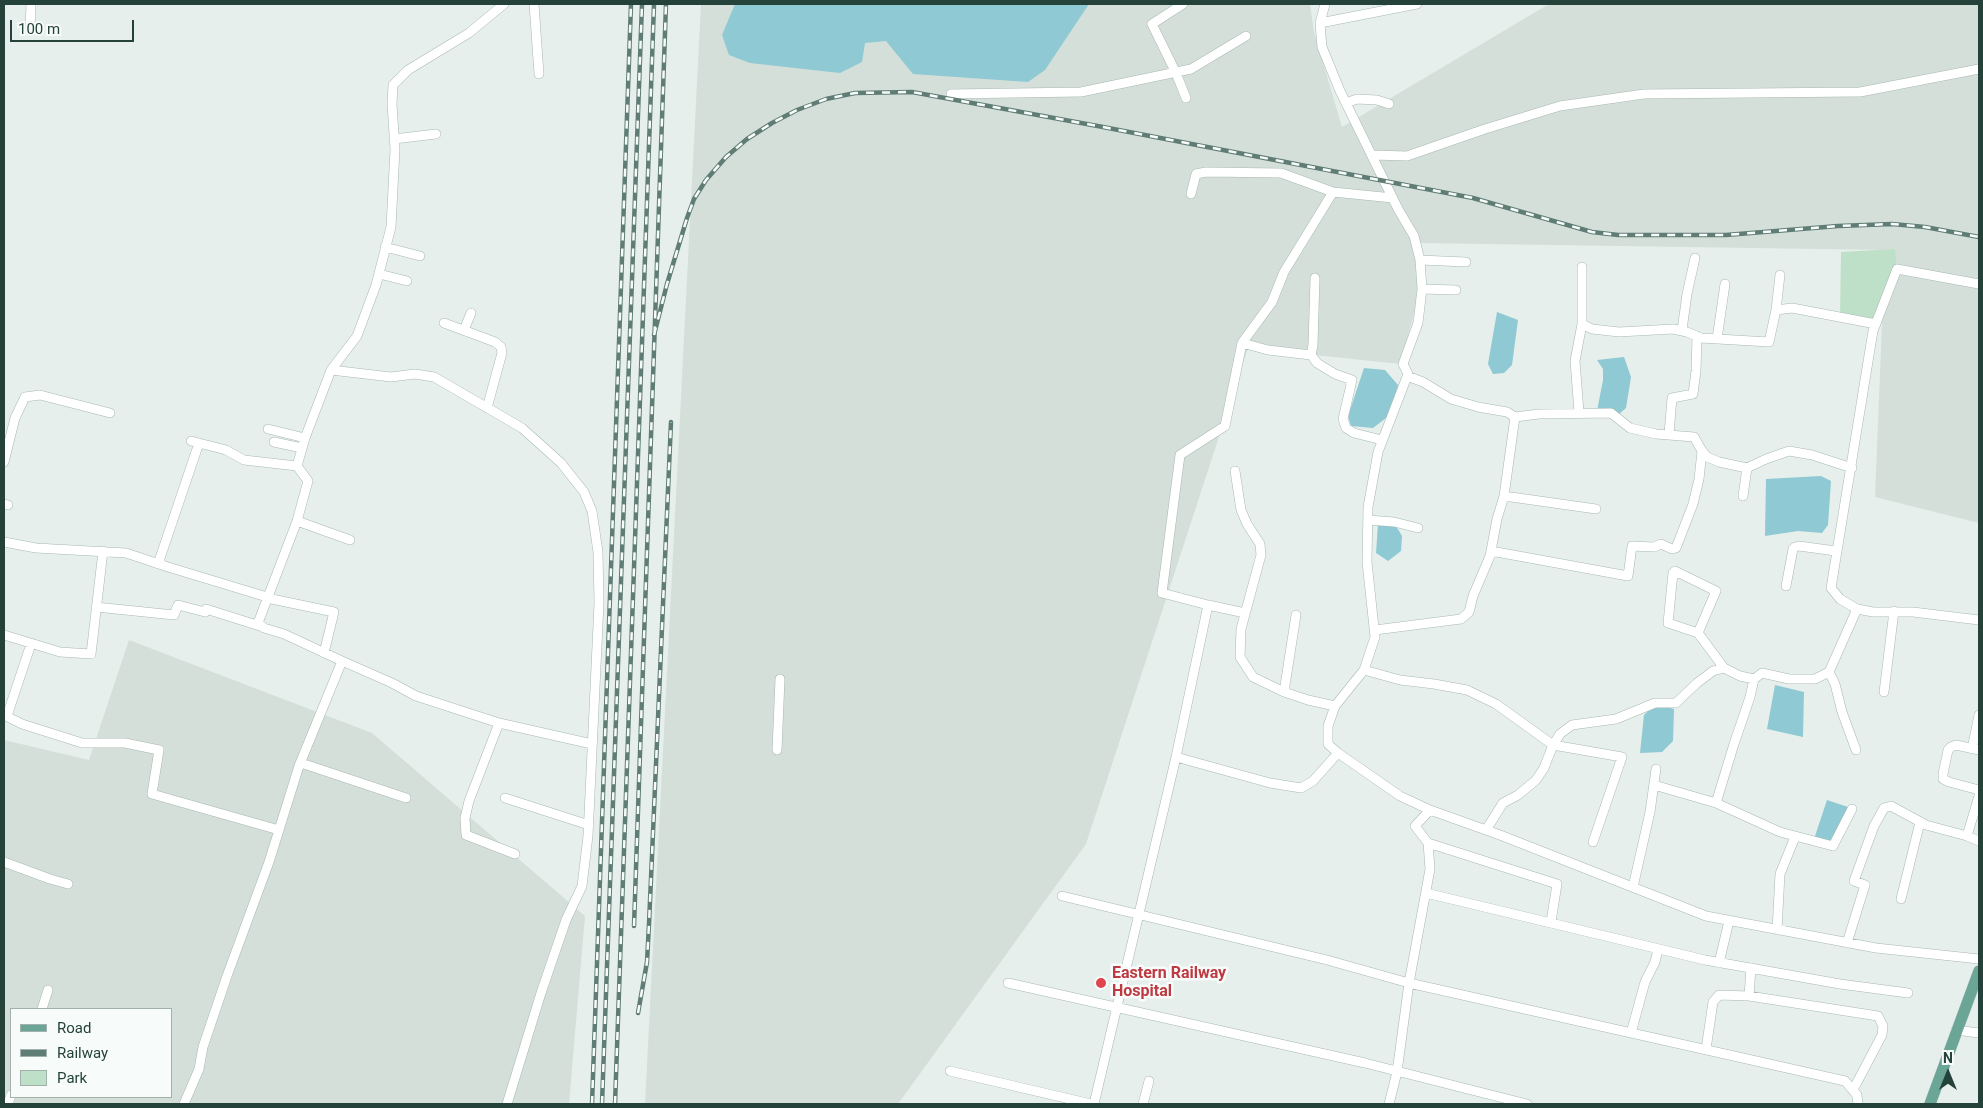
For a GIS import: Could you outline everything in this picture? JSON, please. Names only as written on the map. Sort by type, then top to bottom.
[{"type":"main road","points":[[1930,1104],[1979,971]]},
{"type":"street","points":[[30,29],[31,4]]},
{"type":"street","points":[[297,466],[331,370],[357,336],[379,274],[386,247],[391,227],[394,139],[393,85],[408,70],[469,34],[504,4]]},
{"type":"street","points":[[534,4],[539,74]]},
{"type":"street","points":[[1183,4],[1152,24],[1186,98]]},
{"type":"street","points":[[1325,4],[1320,23],[1322,48],[1346,103],[1414,236],[1420,260],[1422,289],[1418,324],[1403,364],[1408,374],[1378,452],[1368,507],[1367,562],[1375,638],[1364,670],[1335,706],[1328,726],[1328,744],[1400,796],[1430,810],[1706,916],[1846,943],[1979,959]]},
{"type":"street","points":[[1320,23],[1400,5],[1417,4]]},
{"type":"street","points":[[951,94],[1080,92],[1191,69],[1246,36]]},
{"type":"street","points":[[1373,156],[1407,156],[1560,106],[1644,94],[1860,92],[1979,69]]},
{"type":"street","points":[[1346,103],[1357,99],[1376,100],[1389,104]]},
{"type":"street","points":[[394,139],[436,134]]},
{"type":"street","points":[[1190,194],[1196,174],[1206,172],[1281,173],[1333,192],[1393,198]]},
{"type":"street","points":[[1245,613],[1162,593],[1180,455],[1225,426],[1242,343],[1272,302],[1284,272],[1333,192]]},
{"type":"street","points":[[386,247],[420,256]]},
{"type":"street","points":[[1682,330],[1695,258]]},
{"type":"street","points":[[1420,260],[1466,262]]},
{"type":"street","points":[[1579,412],[1575,361],[1582,324],[1582,267]]},
{"type":"street","points":[[1979,284],[1897,269],[1876,324],[1831,588],[1840,600],[1857,609],[1873,612],[1894,611],[1979,620]]},
{"type":"street","points":[[379,274],[407,281]]},
{"type":"street","points":[[1582,324],[1592,329],[1619,332],[1673,329],[1682,330],[1696,336],[1717,339],[1768,342],[1776,310],[1780,275]]},
{"type":"street","points":[[1311,355],[1315,278]]},
{"type":"street","points":[[1717,339],[1725,284]]},
{"type":"street","points":[[1422,289],[1456,290]]},
{"type":"street","points":[[1776,310],[1792,308],[1876,324]]},
{"type":"street","points":[[464,330],[471,313]]},
{"type":"street","points":[[444,323],[495,342],[500,347],[502,353],[487,408]]},
{"type":"street","points":[[1669,434],[1672,398],[1693,394],[1696,336]]},
{"type":"street","points":[[1242,343],[1268,350],[1311,355],[1317,363],[1336,374],[1352,380],[1343,419],[1346,428],[1382,440]]},
{"type":"street","points":[[331,370],[391,377],[415,374],[434,377],[522,428],[561,463],[584,492],[592,511],[598,552],[599,603],[589,825],[582,886],[566,920],[541,993],[508,1104]]},
{"type":"street","points":[[1407,376],[1423,382],[1451,399],[1478,407],[1507,412],[1515,417],[1579,412],[1611,413],[1630,428],[1694,437],[1708,457],[1719,462],[1747,468],[1789,451],[1812,455],[1852,468]]},
{"type":"street","points":[[4,462],[15,418],[25,397],[40,395],[110,413]]},
{"type":"street","points":[[1375,630],[1461,619],[1469,612],[1491,551],[1496,519],[1504,496],[1515,417]]},
{"type":"street","points":[[268,429],[306,438]]},
{"type":"street","points":[[158,564],[195,442],[226,450],[244,460],[297,466],[308,481],[298,521],[258,623],[264,628]]},
{"type":"street","points":[[274,442],[302,448]]},
{"type":"street","points":[[1491,551],[1628,576],[1632,546],[1654,547],[1661,544],[1672,549],[1676,548],[1693,504],[1699,479],[1702,451]]},
{"type":"street","points":[[1743,496],[1747,468]]},
{"type":"street","points":[[1235,472],[1241,510],[1246,524],[1260,544],[1261,555],[1241,629],[1240,657],[1252,677],[1284,692],[1335,706]]},
{"type":"street","points":[[1504,496],[1596,509]]},
{"type":"street","points":[[1368,520],[1394,522],[1418,528]]},
{"type":"street","points":[[298,521],[350,540]]},
{"type":"street","points":[[4,542],[36,548],[126,553],[267,598],[334,612],[324,653]]},
{"type":"street","points":[[1786,586],[1795,547],[1836,551]]},
{"type":"street","points":[[4,635],[60,652],[92,654],[103,551]]},
{"type":"street","points":[[1698,634],[1716,591],[1675,571],[1668,623],[1698,634],[1724,668],[1740,676],[1754,679],[1762,674],[1789,679],[1815,678],[1829,672],[1857,609]]},
{"type":"street","points":[[96,607],[174,615],[178,605],[205,612],[206,608],[284,634],[392,683],[416,696],[499,723],[592,744]]},
{"type":"street","points":[[950,1071],[1093,1104],[1118,1007],[1176,757],[1208,605]]},
{"type":"street","points":[[1884,692],[1894,611]]},
{"type":"street","points":[[1284,692],[1296,615]]},
{"type":"street","points":[[30,644],[5,716],[22,724],[82,742],[125,743],[158,750],[152,794],[279,830]]},
{"type":"street","points":[[184,1104],[199,1069],[224,984],[279,830],[300,763],[342,661]]},
{"type":"street","points":[[1486,830],[1503,803],[1518,796],[1536,780],[1544,768],[1553,745],[1560,734],[1572,725],[1616,719],[1655,703],[1676,704],[1697,682],[1713,671],[1724,668]]},
{"type":"street","points":[[1364,670],[1400,680],[1467,690],[1496,704],[1553,745],[1622,758],[1593,842]]},
{"type":"street","points":[[1829,672],[1835,684],[1842,712],[1856,750]]},
{"type":"street","points":[[777,750],[780,679]]},
{"type":"street","points":[[1716,803],[1754,679]]},
{"type":"street","points":[[1967,836],[1979,796],[1979,790],[1948,782],[1943,779],[1943,774],[1948,750],[1951,747],[1956,745],[1975,749],[1979,715]]},
{"type":"street","points":[[499,723],[469,801],[465,818],[466,836],[515,854]]},
{"type":"street","points":[[1176,757],[1270,783],[1301,788],[1313,780],[1338,753]]},
{"type":"street","points":[[300,763],[406,798]]},
{"type":"street","points":[[1633,887],[1650,812],[1656,769]]},
{"type":"street","points":[[1654,785],[1716,803],[1780,832],[1833,846],[1852,809]]},
{"type":"street","points":[[505,798],[589,825]]},
{"type":"street","points":[[1846,943],[1865,885],[1854,881],[1874,826],[1884,808],[1891,806],[1920,822],[1979,841]]},
{"type":"street","points":[[1389,1104],[1397,1072],[1409,983],[1430,869],[1428,843],[1415,826],[1430,810]]},
{"type":"street","points":[[1901,899],[1920,822]]},
{"type":"street","points":[[1777,930],[1780,874],[1795,837]]},
{"type":"street","points":[[1428,843],[1557,884],[1551,922]]},
{"type":"street","points":[[4,862],[50,880],[68,884]]},
{"type":"street","points":[[1426,893],[1551,922],[1658,950],[1840,984],[1908,993]]},
{"type":"street","points":[[1062,896],[1328,960],[1409,983],[1845,1081],[1857,1095],[1858,1104]]},
{"type":"street","points":[[1719,962],[1729,921]]},
{"type":"street","points":[[1631,1033],[1645,982],[1655,962],[1658,950]]},
{"type":"street","points":[[1750,996],[1751,968]]},
{"type":"street","points":[[1008,983],[1397,1072],[1527,1104]]},
{"type":"street","points":[[42,1008],[48,990]]},
{"type":"street","points":[[1706,1049],[1713,1002],[1719,995],[1750,996],[1878,1016],[1883,1026],[1882,1035],[1853,1090]]},
{"type":"street","points":[[1956,1030],[1979,1033]]},
{"type":"street","points":[[1143,1104],[1149,1081]]},
{"type":"shaded area","points":[[701,4],[1310,4],[1314,32],[1342,127],[1549,4],[1979,4],[1979,523],[1875,497],[1885,250],[1421,243],[1417,303],[1400,364],[1248,348],[1086,844],[898,1104],[645,1104]]},
{"type":"shaded area","points":[[129,640],[372,733],[585,916],[569,1104],[4,1104],[4,740],[89,760]]},
{"type":"green space","points":[[1895,249],[1897,269],[1876,324],[1840,316],[1841,252]]},
{"type":"water","points":[[735,4],[1089,4],[1045,70],[1028,82],[913,74],[886,41],[865,43],[862,62],[840,73],[750,63],[729,55],[722,35]]},
{"type":"water","points":[[1497,312],[1518,320],[1512,365],[1504,373],[1493,374],[1488,364]]},
{"type":"water","points":[[1624,357],[1631,377],[1626,408],[1618,415],[1597,411],[1603,380],[1603,369],[1597,360]]},
{"type":"water","points":[[1364,368],[1385,370],[1398,385],[1390,415],[1373,428],[1351,426],[1348,416]]},
{"type":"water","points":[[1821,476],[1831,481],[1828,525],[1822,533],[1798,531],[1765,536],[1766,479]]},
{"type":"water","points":[[1378,524],[1396,526],[1402,536],[1401,551],[1388,561],[1376,553]]},
{"type":"water","points":[[1775,685],[1804,692],[1803,737],[1767,729]]},
{"type":"water","points":[[1655,704],[1674,709],[1673,741],[1662,752],[1640,753],[1644,715]]},
{"type":"water","points":[[1827,800],[1848,807],[1838,838],[1831,844],[1813,842]]},
{"type":"railway","points":[[592,1104],[631,4]]},
{"type":"railway","points":[[602,1104],[642,4]]},
{"type":"railway","points":[[615,1104],[654,4]]},
{"type":"railway","points":[[634,926],[666,4]]},
{"type":"railway","points":[[654,335],[687,218],[694,199],[706,180],[726,157],[747,139],[772,123],[797,110],[826,99],[855,93],[912,92],[1103,127],[1473,198],[1592,232],[1618,235],[1726,235],[1838,226],[1892,224],[1925,227],[1979,237]]},
{"type":"railway","points":[[638,1013],[647,962],[671,422]]},
{"type":"place","name":"Eastern Railway Hospital","points":[[1101,983]]}]
